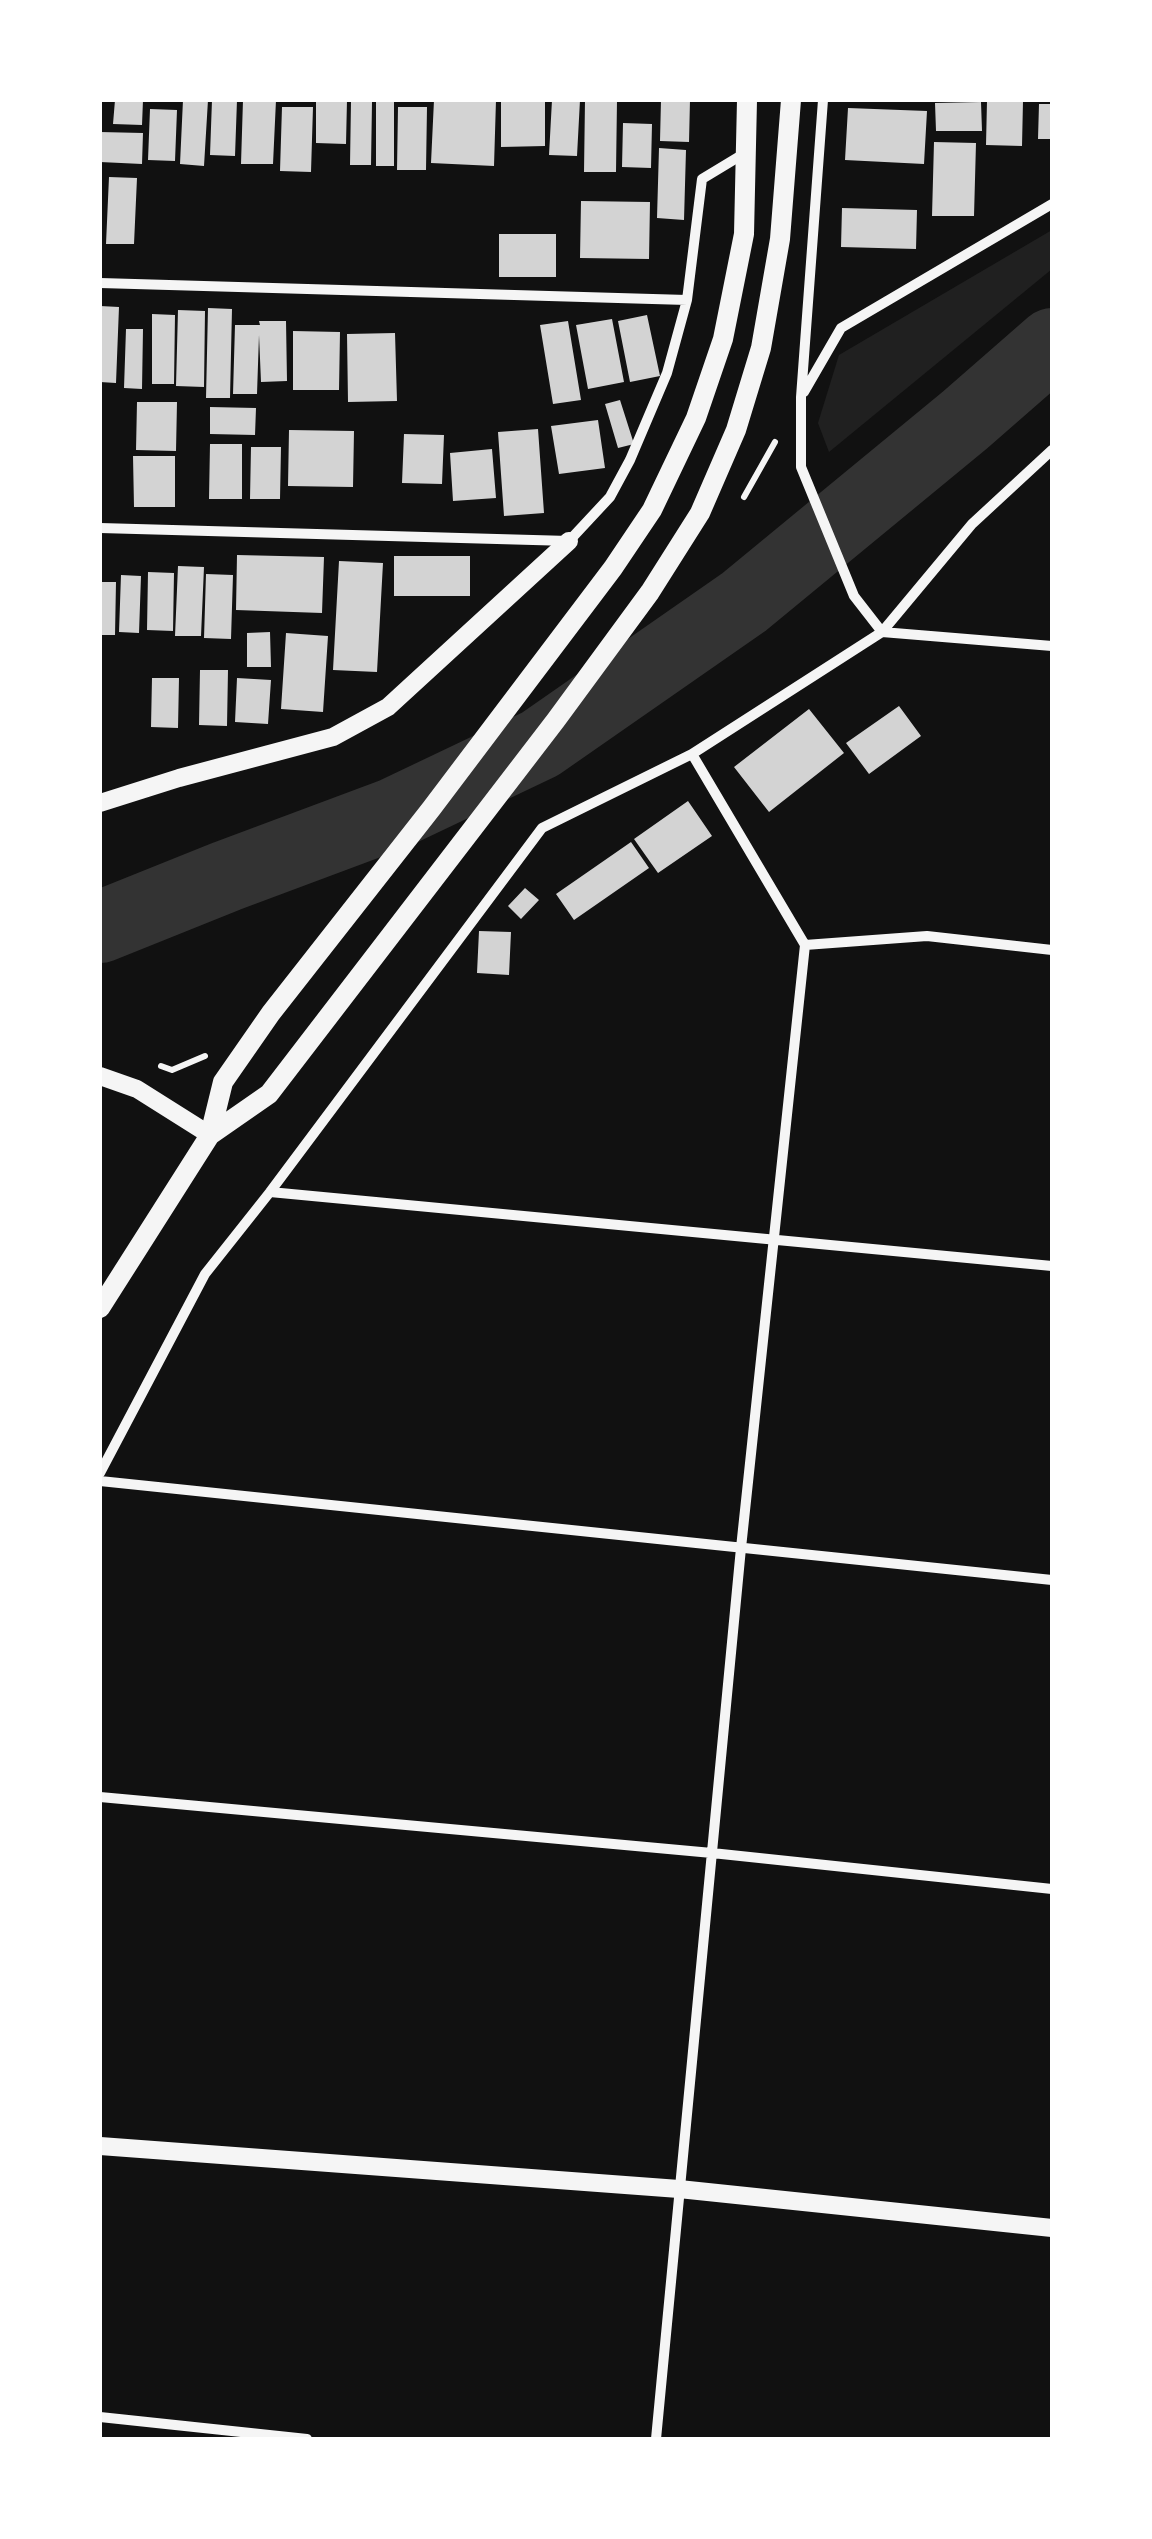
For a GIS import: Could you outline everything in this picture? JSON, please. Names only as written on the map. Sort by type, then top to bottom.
[{"type":"main road","points":[[100,1308],[210,1135],[223,1082],[271,1013],[601,584],[652,510],[696,418],[723,339],[744,234],[747,100]]},
{"type":"main road","points":[[210,1135],[270,1094],[556,720],[650,592],[700,512],[736,430],[761,348],[780,239],[791,100]]},
{"type":"street","points":[[822,100],[801,397],[801,467],[854,596],[882,632],[1052,646]]},
{"type":"street","points":[[100,803],[333,736],[388,707],[569,541],[610,496],[630,460],[667,373],[687,300],[702,179],[746,153]]},
{"type":"street","points":[[801,397],[841,328],[1052,204]]},
{"type":"street","points":[[100,283],[687,300]]},
{"type":"street","points":[[1052,450],[972,524],[882,632],[692,754],[542,828],[205,1274],[100,1477],[1052,1580]]},
{"type":"street","points":[[100,528],[569,541]]},
{"type":"street","points":[[656,2439],[741,1548],[805,945],[692,754]]},
{"type":"street","points":[[805,945],[926,936],[1052,950]]},
{"type":"street","points":[[100,1076],[137,1089],[210,1135]]},
{"type":"street","points":[[270,1192],[1052,1266]]},
{"type":"street","points":[[100,1798],[712,1853],[1052,1890]]},
{"type":"street","points":[[100,2146],[679,2189],[1052,2228]]},
{"type":"street","points":[[100,2417],[307,2439]]},
{"type":"shaded area","points":[[1052,230],[1052,269],[829,452],[818,423],[839,355]]},
{"type":"building","points":[[115,100],[143,100],[142,125],[113,124]]},
{"type":"building","points":[[183,100],[208,100],[204,166],[180,164]]},
{"type":"building","points":[[212,100],[237,100],[235,156],[210,155]]},
{"type":"building","points":[[243,100],[276,100],[273,164],[241,164]]},
{"type":"building","points":[[316,100],[347,100],[346,144],[316,143]]},
{"type":"building","points":[[376,100],[394,100],[394,166],[376,166]]},
{"type":"building","points":[[434,100],[496,100],[494,166],[431,163]]},
{"type":"building","points":[[501,100],[545,100],[545,146],[501,147]]},
{"type":"building","points":[[552,100],[580,100],[577,156],[549,155]]},
{"type":"building","points":[[585,100],[617,100],[616,172],[584,172]]},
{"type":"building","points":[[661,100],[690,100],[689,142],[660,141]]},
{"type":"building","points":[[351,101],[372,102],[371,165],[350,165]]},
{"type":"building","points":[[987,101],[1023,101],[1022,146],[986,145]]},
{"type":"building","points":[[981,102],[982,131],[936,131],[935,103]]},
{"type":"building","points":[[1039,104],[1052,104],[1052,139],[1038,139]]},
{"type":"building","points":[[282,107],[313,107],[311,172],[280,171]]},
{"type":"building","points":[[398,107],[427,107],[426,170],[397,170]]},
{"type":"building","points":[[848,108],[927,111],[924,164],[845,160]]},
{"type":"building","points":[[150,109],[177,110],[175,161],[148,160]]},
{"type":"building","points":[[623,123],[652,124],[651,168],[622,167]]},
{"type":"building","points":[[100,132],[143,133],[142,164],[100,162]]},
{"type":"building","points":[[934,142],[976,143],[974,216],[932,216]]},
{"type":"building","points":[[659,148],[686,150],[684,220],[657,218]]},
{"type":"building","points":[[109,177],[137,178],[134,244],[106,244]]},
{"type":"building","points":[[581,201],[650,202],[649,259],[580,258]]},
{"type":"building","points":[[842,208],[917,210],[916,249],[841,247]]},
{"type":"building","points":[[499,234],[556,234],[556,277],[499,277]]},
{"type":"building","points":[[100,306],[119,307],[116,383],[100,382]]},
{"type":"building","points":[[208,308],[232,309],[230,398],[206,398]]},
{"type":"building","points":[[178,310],[205,311],[204,387],[176,386]]},
{"type":"building","points":[[152,314],[175,315],[174,384],[152,384]]},
{"type":"building","points":[[647,315],[660,376],[630,382],[618,321]]},
{"type":"building","points":[[612,319],[624,382],[588,389],[576,325]]},
{"type":"building","points":[[259,321],[286,321],[287,381],[261,382],[259,335],[257,394],[233,394],[235,325],[260,325]]},
{"type":"building","points":[[568,321],[581,400],[553,404],[540,325]]},
{"type":"building","points":[[126,329],[143,329],[142,389],[124,388]]},
{"type":"building","points":[[293,331],[340,332],[339,390],[293,390]]},
{"type":"building","points":[[395,333],[397,401],[348,402],[347,334]]},
{"type":"building","points":[[620,400],[634,444],[618,448],[605,404]]},
{"type":"building","points":[[137,402],[177,402],[176,451],[136,450]]},
{"type":"building","points":[[210,407],[256,408],[255,435],[210,434]]},
{"type":"building","points":[[598,420],[605,468],[559,474],[551,426]]},
{"type":"building","points":[[538,429],[544,513],[504,516],[498,432]]},
{"type":"building","points":[[289,430],[354,431],[353,487],[288,486]]},
{"type":"building","points":[[404,434],[444,435],[442,484],[402,483]]},
{"type":"building","points":[[210,444],[242,444],[242,499],[209,499]]},
{"type":"building","points":[[251,447],[281,447],[280,499],[250,499]]},
{"type":"building","points":[[492,449],[496,498],[453,501],[450,453]]},
{"type":"building","points":[[133,456],[175,456],[175,507],[134,507]]},
{"type":"building","points":[[237,555],[324,557],[322,613],[236,610]]},
{"type":"building","points":[[394,556],[470,556],[470,596],[394,596]]},
{"type":"building","points":[[339,561],[383,563],[377,672],[333,670]]},
{"type":"building","points":[[178,566],[204,567],[201,636],[175,636]]},
{"type":"building","points":[[148,572],[174,573],[173,631],[147,630]]},
{"type":"building","points":[[206,574],[233,575],[231,639],[204,638]]},
{"type":"building","points":[[121,575],[141,576],[139,633],[119,632]]},
{"type":"building","points":[[100,582],[116,582],[115,635],[100,635]]},
{"type":"building","points":[[270,632],[271,667],[247,667],[247,633]]},
{"type":"building","points":[[286,633],[328,636],[323,712],[281,709]]},
{"type":"building","points":[[200,670],[228,670],[227,726],[199,725]]},
{"type":"building","points":[[152,678],[179,678],[178,728],[151,727]]},
{"type":"building","points":[[237,678],[271,680],[268,724],[235,722]]},
{"type":"building","points":[[899,706],[921,736],[869,774],[846,743]]},
{"type":"building","points":[[809,709],[844,753],[769,812],[734,767]]},
{"type":"building","points":[[688,801],[712,836],[658,873],[634,839]]},
{"type":"building","points":[[631,842],[649,868],[574,920],[556,894]]},
{"type":"building","points":[[525,888],[539,900],[521,919],[508,906]]},
{"type":"building","points":[[479,931],[511,932],[509,975],[477,973]]},
{"type":"waterway","points":[[100,927],[393,814],[540,744],[744,602],[1052,344]]}]
